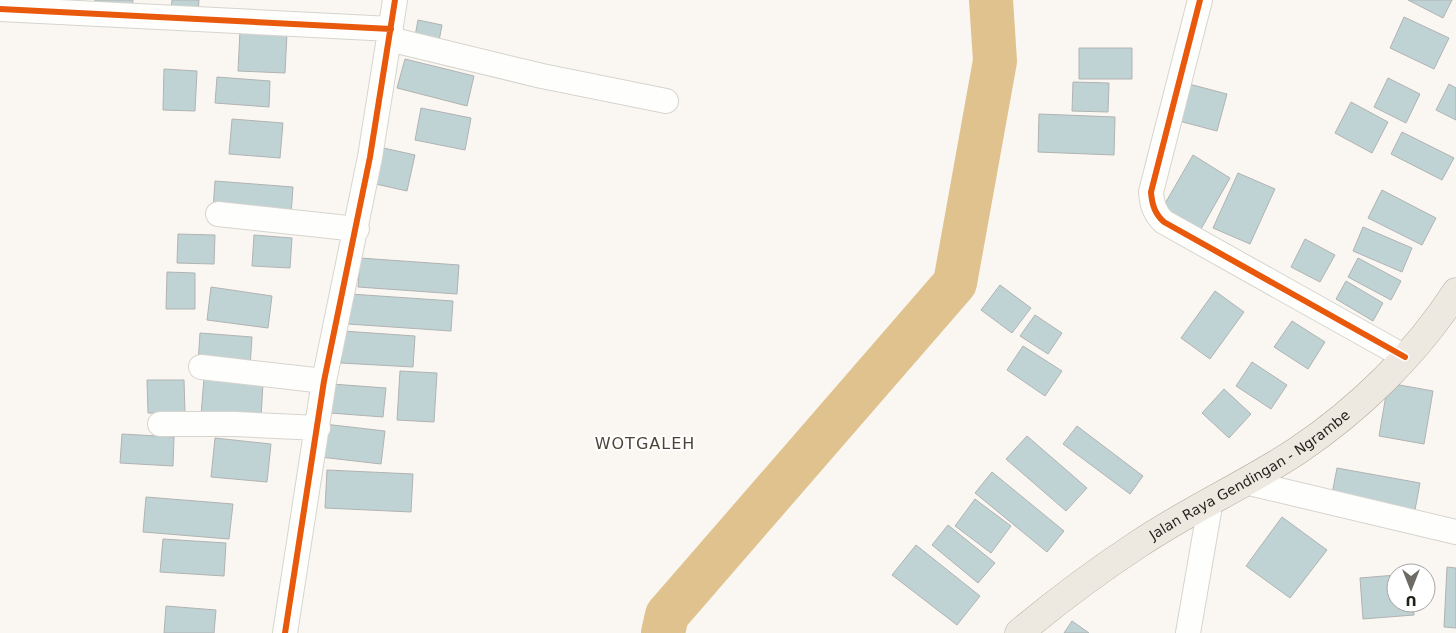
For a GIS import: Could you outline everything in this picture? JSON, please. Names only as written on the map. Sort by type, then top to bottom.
[{"type":"main road","name":"Jalan Raya Gendingan - Ngrambe","points":[[1019,633],[1059,600],[1137,544],[1297,451],[1334,423],[1405,357],[1456,292]]},
{"type":"street","points":[[286,633],[324,381],[357,228],[395,0]]},
{"type":"street","points":[[1200,0],[1151,192],[1153,206],[1158,217],[1405,357]]},
{"type":"street","points":[[0,9],[65,6],[390,34],[533,74],[666,100]]},
{"type":"street","points":[[218,214],[357,228]]},
{"type":"street","points":[[201,367],[324,381]]},
{"type":"street","points":[[160,424],[235,424],[318,428]]},
{"type":"street","points":[[1245,482],[1456,532]]},
{"type":"street","points":[[1188,633],[1211,500]]},
{"type":"building","points":[[95,0],[133,0],[132,10],[94,4]]},
{"type":"building","points":[[172,0],[199,0],[198,13],[171,10]]},
{"type":"building","points":[[1408,0],[1452,0],[1443,18]]},
{"type":"building","points":[[1404,17],[1449,38],[1434,69],[1390,48]]},
{"type":"building","points":[[418,20],[442,25],[439,41],[415,36]]},
{"type":"building","points":[[240,31],[287,33],[285,73],[238,71]]},
{"type":"building","points":[[1079,48],[1132,48],[1132,79],[1079,79]]},
{"type":"building","points":[[405,59],[474,76],[467,106],[397,88]]},
{"type":"building","points":[[164,69],[197,71],[195,111],[163,110]]},
{"type":"building","points":[[217,77],[270,81],[269,107],[215,103]]},
{"type":"building","points":[[1388,78],[1420,94],[1406,123],[1374,107]]},
{"type":"building","points":[[1073,82],[1109,83],[1108,112],[1072,111]]},
{"type":"building","points":[[1189,84],[1227,94],[1217,131],[1179,121]]},
{"type":"building","points":[[1449,84],[1456,88],[1456,120],[1436,110]]},
{"type":"building","points":[[1351,102],[1388,122],[1372,153],[1335,133]]},
{"type":"building","points":[[421,108],[471,118],[465,150],[415,140]]},
{"type":"building","points":[[1039,114],[1115,117],[1114,155],[1038,152]]},
{"type":"building","points":[[232,119],[283,123],[280,158],[229,154]]},
{"type":"building","points":[[1402,132],[1454,158],[1442,180],[1391,154]]},
{"type":"building","points":[[379,147],[415,155],[407,191],[371,183]]},
{"type":"building","points":[[1193,155],[1230,178],[1201,229],[1163,207]]},
{"type":"building","points":[[1238,173],[1275,189],[1250,244],[1213,228]]},
{"type":"building","points":[[215,181],[293,187],[291,215],[213,210]]},
{"type":"building","points":[[1382,190],[1436,218],[1422,245],[1368,218]]},
{"type":"building","points":[[1363,227],[1412,248],[1402,272],[1353,251]]},
{"type":"building","points":[[178,234],[215,235],[214,264],[177,263]]},
{"type":"building","points":[[254,235],[292,238],[290,268],[252,266]]},
{"type":"building","points":[[1305,239],[1335,255],[1320,282],[1291,267]]},
{"type":"building","points":[[360,258],[459,265],[457,294],[358,287]]},
{"type":"building","points":[[1358,258],[1401,281],[1391,300],[1348,277]]},
{"type":"building","points":[[167,272],[195,273],[195,309],[166,309]]},
{"type":"building","points":[[1346,281],[1383,303],[1373,321],[1336,299]]},
{"type":"building","points":[[1000,285],[1031,308],[1012,333],[981,310]]},
{"type":"building","points":[[211,287],[272,296],[268,328],[207,320]]},
{"type":"building","points":[[1215,291],[1244,312],[1210,359],[1181,338]]},
{"type":"building","points":[[350,294],[453,301],[451,331],[348,324]]},
{"type":"building","points":[[1035,315],[1062,333],[1048,354],[1020,336]]},
{"type":"building","points":[[1292,321],[1325,342],[1308,369],[1274,347]]},
{"type":"building","points":[[343,331],[415,336],[413,367],[341,363]]},
{"type":"building","points":[[200,333],[252,337],[250,367],[198,364]]},
{"type":"building","points":[[1023,346],[1062,371],[1045,396],[1007,370]]},
{"type":"building","points":[[1252,362],[1287,385],[1271,409],[1236,386]]},
{"type":"building","points":[[400,371],[437,373],[434,422],[397,420]]},
{"type":"building","points":[[204,378],[263,382],[261,419],[201,415]]},
{"type":"building","points":[[147,380],[184,380],[185,413],[148,413]]},
{"type":"building","points":[[1388,383],[1433,391],[1424,444],[1379,436]]},
{"type":"building","points":[[332,384],[386,388],[383,417],[330,413]]},
{"type":"building","points":[[1224,389],[1251,414],[1229,438],[1202,413]]},
{"type":"building","points":[[324,424],[385,431],[381,464],[320,457]]},
{"type":"building","points":[[1077,426],[1143,476],[1130,494],[1063,444]]},
{"type":"building","points":[[122,434],[174,437],[173,466],[120,463]]},
{"type":"building","points":[[1027,436],[1087,488],[1066,511],[1006,459]]},
{"type":"building","points":[[215,438],[271,444],[267,482],[211,477]]},
{"type":"building","points":[[1337,468],[1420,483],[1415,510],[1332,494]]},
{"type":"building","points":[[327,470],[413,474],[411,512],[325,508]]},
{"type":"building","points":[[992,472],[1064,531],[1047,552],[975,493]]},
{"type":"building","points":[[146,497],[233,504],[229,539],[143,532]]},
{"type":"building","points":[[975,499],[1011,526],[991,553],[955,526]]},
{"type":"building","points":[[1282,517],[1327,550],[1290,598],[1246,566]]},
{"type":"building","points":[[948,525],[995,563],[978,583],[932,545]]},
{"type":"building","points":[[163,539],[226,543],[224,576],[160,572]]},
{"type":"building","points":[[916,545],[980,596],[957,625],[892,575]]},
{"type":"building","points":[[1447,567],[1456,568],[1456,628],[1444,627]]},
{"type":"building","points":[[1386,576],[1386,613],[1414,613],[1414,615],[1363,619],[1360,578]]},
{"type":"building","points":[[166,606],[216,610],[214,633],[164,633]]},
{"type":"building","points":[[1072,621],[1089,633],[1064,633]]},
{"type":"waterway","points":[[663,633],[667,615],[955,283],[995,61],[991,0]]},
{"type":"cycle path","points":[[285,633],[324,381],[370,157],[395,0]]},
{"type":"cycle path","points":[[1200,0],[1151,192],[1156,212],[1164,222],[1405,357]]},
{"type":"cycle path","points":[[0,9],[391,29]]},
{"type":"district","name":"WOTGALEH","points":[[645,443]]}]
